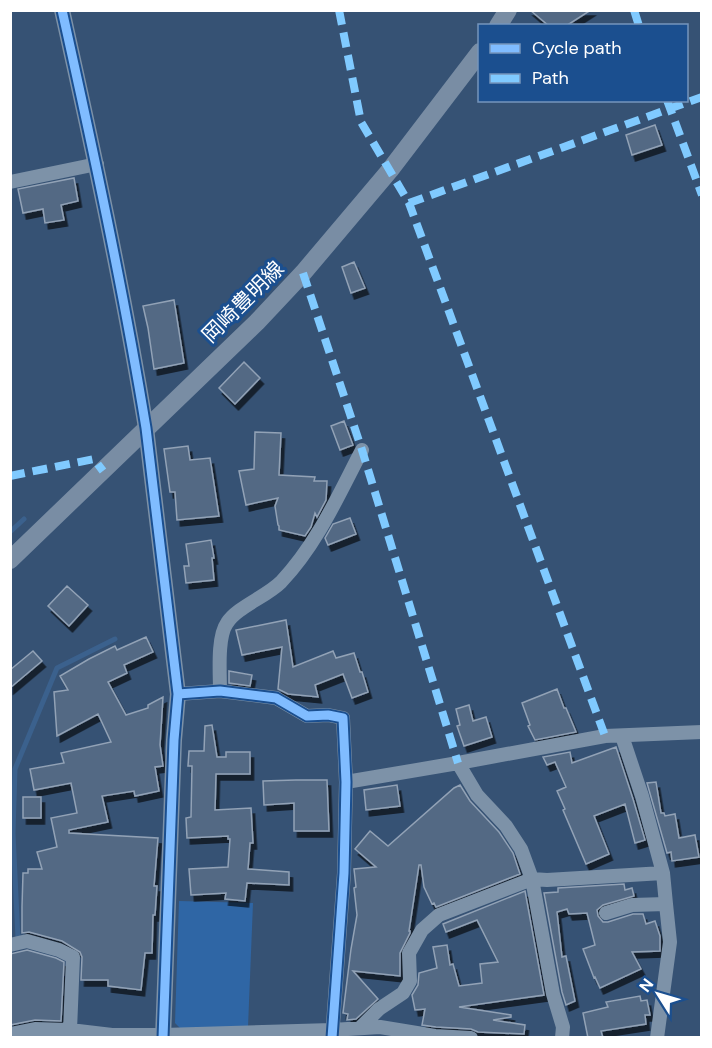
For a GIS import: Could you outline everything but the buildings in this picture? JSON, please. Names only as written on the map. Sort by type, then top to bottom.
[{"type":"main road","points":[[499,24],[508,10]]},
{"type":"main road","name":"岡崎豊明線","points":[[10,560],[257,322],[303,273],[390,170],[478,55]]},
{"type":"street","points":[[62,10],[97,165],[139,385],[178,694],[174,740],[163,1036]]},
{"type":"street","points":[[10,182],[97,165]]},
{"type":"street","points":[[220,691],[221,637],[226,624],[234,614],[279,584],[297,562],[322,527],[362,450]]},
{"type":"street","points":[[178,694],[220,691],[276,698],[307,716],[328,715],[343,718],[346,782],[344,873],[332,1034]]},
{"type":"street","points":[[346,782],[605,736],[702,732]]},
{"type":"street","points":[[622,736],[642,796],[663,873],[670,942],[657,1038]]},
{"type":"street","points":[[458,763],[477,795],[506,826],[520,849],[532,879],[553,994],[563,1027],[562,1038]]},
{"type":"street","points":[[361,1028],[379,1009],[403,993],[410,981],[409,953],[422,930],[439,915],[532,879],[663,873]]},
{"type":"street","points":[[606,913],[632,905],[666,904]]},
{"type":"street","points":[[10,945],[27,941],[59,950],[73,957],[69,1030]]},
{"type":"street","points":[[10,1034],[35,1029],[163,1036],[332,1034],[380,1027],[435,1036],[471,1038]]},
{"type":"shaded area","points":[[179,901],[253,903],[248,1027],[181,1029],[175,1023]]},
{"type":"waterway","points":[[10,532],[24,519]]},
{"type":"waterway","points":[[18,939],[13,833],[15,769],[57,668],[115,639]]},
{"type":"marked path","points":[[339,10],[361,122],[409,203],[605,736]]},
{"type":"marked path","points":[[634,10],[638,24]]},
{"type":"marked path","points":[[409,203],[702,97]]},
{"type":"marked path","points":[[668,102],[702,195]]},
{"type":"marked path","points":[[303,273],[362,450],[458,763]]},
{"type":"marked path","points":[[10,476],[94,459],[103,471]]},
{"type":"cycle path","points":[[62,10],[128,323],[146,428],[178,694],[174,740],[163,1038]]},
{"type":"cycle path","points":[[178,694],[220,691],[276,698],[307,716],[328,715],[343,718],[346,782],[344,873],[332,1038]]}]
